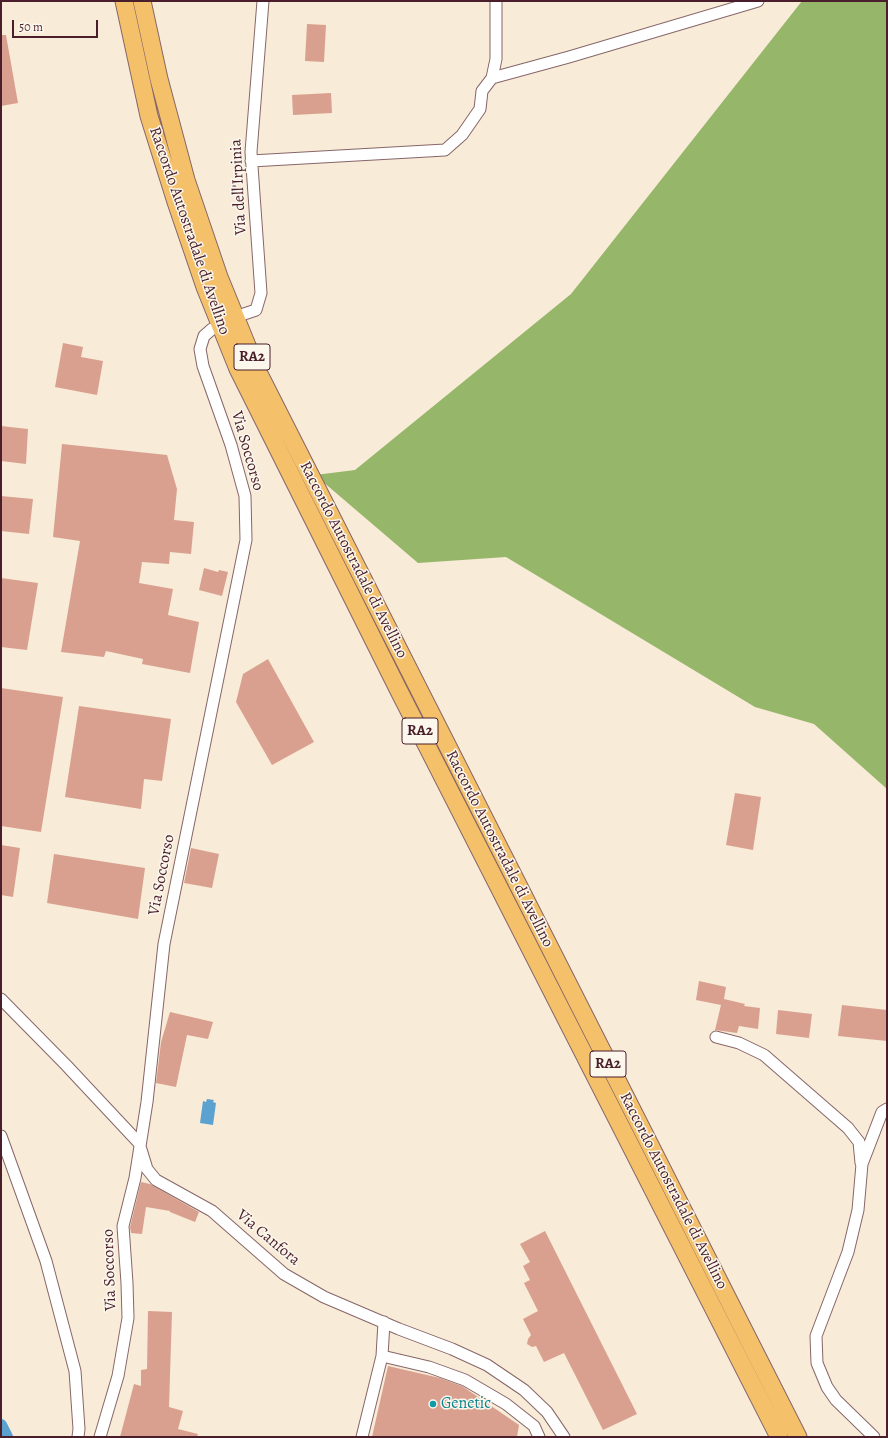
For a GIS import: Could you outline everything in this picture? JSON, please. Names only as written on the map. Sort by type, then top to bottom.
[{"type":"highway","name":"Raccordo Autostradale di Avellino","points":[[124,1],[149,116],[205,287],[238,369],[423,738],[778,1437]]},
{"type":"highway","name":"Raccordo Autostradale di Avellino","points":[[142,1],[159,79],[186,180],[219,277],[257,370],[798,1437]]},
{"type":"street","name":"Via dell'Irpinia","points":[[244,314],[256,310],[261,293],[251,152],[263,1]]},
{"type":"street","points":[[251,161],[445,150],[462,135],[480,109],[482,91],[492,78],[496,59],[496,1]]},
{"type":"street","points":[[492,78],[569,57],[758,1]]},
{"type":"street","name":"Via Soccorso","points":[[100,1437],[118,1376],[128,1318],[123,1226],[135,1178],[147,1102],[164,944],[246,540],[245,496],[231,445],[203,366],[200,350],[204,336],[212,329]]},
{"type":"street","name":"Via Canfora","points":[[1,999],[140,1143],[147,1169],[156,1180],[212,1211],[284,1274],[324,1297],[488,1365],[524,1390],[547,1412],[564,1437]]},
{"type":"street","points":[[716,1037],[739,1043],[764,1055],[848,1128],[858,1142],[862,1164],[858,1210],[848,1252],[816,1336],[817,1363],[827,1387],[836,1400],[874,1437]]},
{"type":"street","points":[[862,1164],[882,1112],[887,1109]]},
{"type":"street","points":[[1,1136],[46,1261],[73,1364],[78,1437]]},
{"type":"street","points":[[362,1437],[382,1356],[384,1322]]},
{"type":"street","points":[[382,1356],[429,1366],[465,1380],[506,1404],[534,1426],[539,1437]]},
{"type":"green space","points":[[802,1],[887,1],[887,789],[814,724],[755,707],[506,557],[418,563],[315,475],[355,470],[571,294]]},
{"type":"water","points":[[207,1099],[214,1100],[213,1102],[216,1103],[213,1125],[200,1123],[203,1101],[206,1102]]},
{"type":"building","points":[[307,24],[326,25],[324,62],[305,61]]},
{"type":"building","points":[[1,35],[6,35],[18,103],[1,106]]},
{"type":"building","points":[[331,93],[332,113],[293,115],[292,95]]},
{"type":"building","points":[[63,343],[83,347],[81,357],[103,361],[97,395],[55,387]]},
{"type":"building","points":[[1,426],[28,429],[26,464],[1,461]]},
{"type":"building","points":[[62,444],[167,455],[177,489],[174,520],[194,522],[191,554],[170,552],[169,564],[142,562],[139,583],[173,589],[168,615],[199,622],[190,673],[142,664],[143,659],[106,651],[104,657],[61,652],[80,541],[53,537]]},
{"type":"building","points":[[1,496],[33,499],[29,534],[1,531]]},
{"type":"building","points":[[204,568],[218,572],[219,570],[228,572],[222,596],[199,590]]},
{"type":"building","points":[[1,578],[38,583],[27,650],[1,647]]},
{"type":"building","points":[[268,659],[314,742],[272,765],[236,702],[243,674]]},
{"type":"building","points":[[1,688],[63,697],[41,832],[1,826]]},
{"type":"building","points":[[79,706],[171,719],[162,781],[144,779],[141,809],[65,797]]},
{"type":"building","points":[[735,793],[761,797],[753,850],[726,845]]},
{"type":"building","points":[[1,845],[20,848],[13,897],[1,895]]},
{"type":"building","points":[[191,848],[219,854],[212,888],[184,883]]},
{"type":"building","points":[[54,854],[145,868],[138,919],[47,903]]},
{"type":"building","points":[[699,981],[726,987],[724,999],[745,1004],[744,1006],[760,1008],[758,1029],[739,1026],[737,1033],[715,1030],[721,1005],[696,1000]]},
{"type":"building","points":[[842,1005],[887,1010],[887,1041],[838,1036]]},
{"type":"building","points":[[778,1010],[812,1014],[809,1038],[776,1034]]},
{"type":"building","points":[[170,1012],[213,1022],[208,1039],[187,1035],[176,1087],[156,1083],[161,1042]]},
{"type":"building","points":[[141,1182],[150,1184],[199,1212],[195,1222],[170,1211],[146,1207],[142,1234],[131,1233],[130,1227]]},
{"type":"building","points":[[545,1231],[637,1414],[603,1430],[564,1353],[544,1362],[536,1346],[532,1347],[527,1344],[531,1335],[523,1319],[538,1311],[524,1283],[530,1280],[523,1266],[530,1262],[520,1244]]},
{"type":"building","points":[[148,1311],[172,1312],[169,1407],[183,1411],[178,1429],[198,1434],[197,1437],[120,1437],[134,1384],[141,1386],[141,1370],[147,1369]]},
{"type":"building","name":"Genetic","points":[[388,1366],[440,1378],[462,1386],[519,1425],[517,1437],[372,1437]]},
{"type":"waterway","points":[[1,1425],[7,1437]]},
{"type":"place","name":"Genetic","points":[[433,1404]]}]
